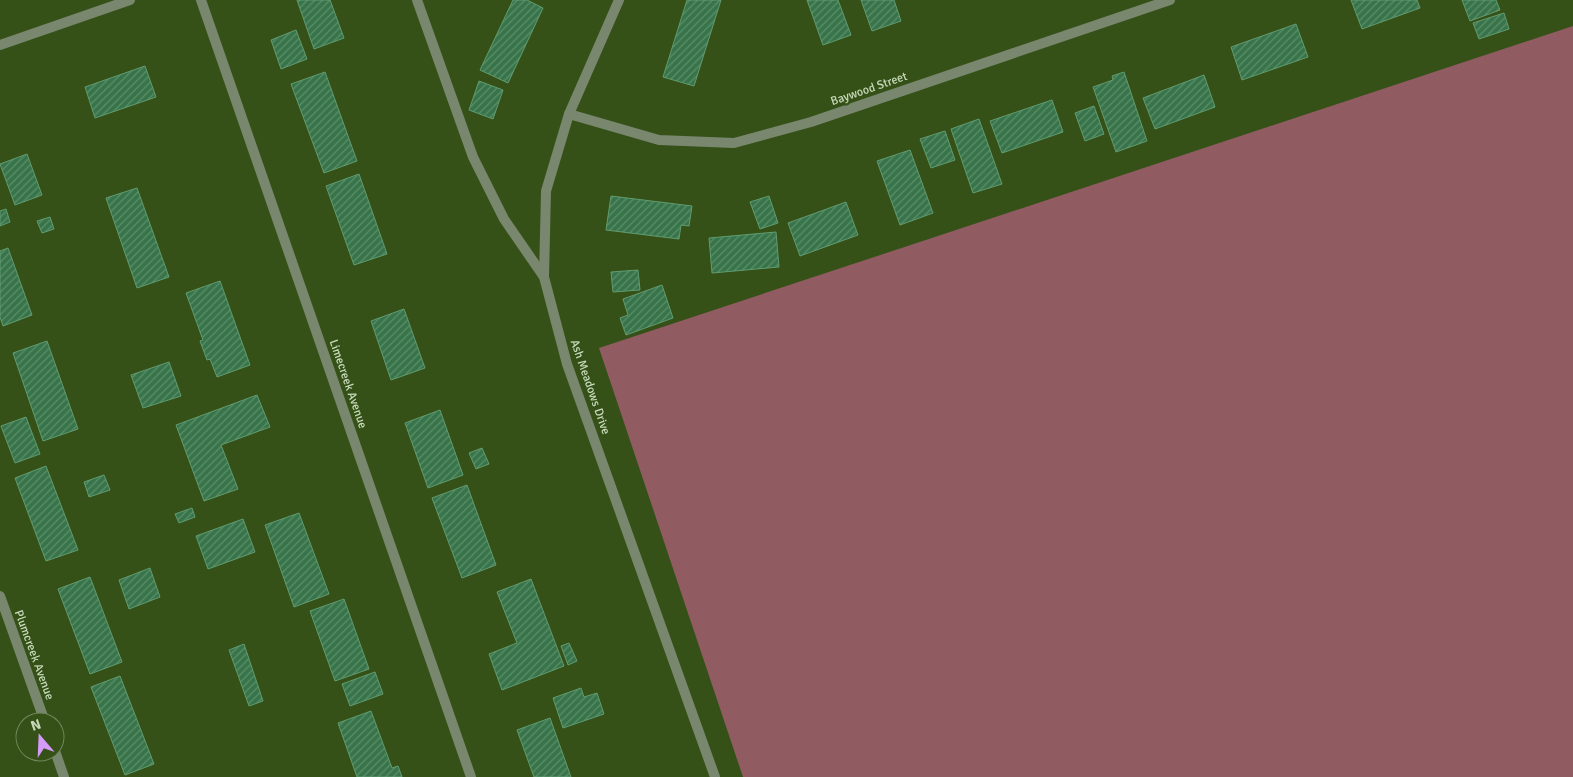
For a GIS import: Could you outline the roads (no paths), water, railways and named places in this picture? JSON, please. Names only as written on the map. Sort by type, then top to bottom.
[{"type":"street","points":[[0,45],[130,0]]},
{"type":"street","name":"Limecreek Avenue","points":[[202,0],[471,777]]},
{"type":"street","points":[[417,0],[473,157],[504,219],[544,277]]},
{"type":"street","name":"Ash Meadows Drive","points":[[619,0],[569,114],[546,191],[544,277],[567,364],[715,777]]},
{"type":"street","name":"Baywood Street","points":[[569,114],[659,140],[734,143],[811,122],[1170,0]]},
{"type":"street","name":"Plumcreek Avenue","points":[[0,596],[41,712]]},
{"type":"street","points":[[59,762],[64,777]]}]
